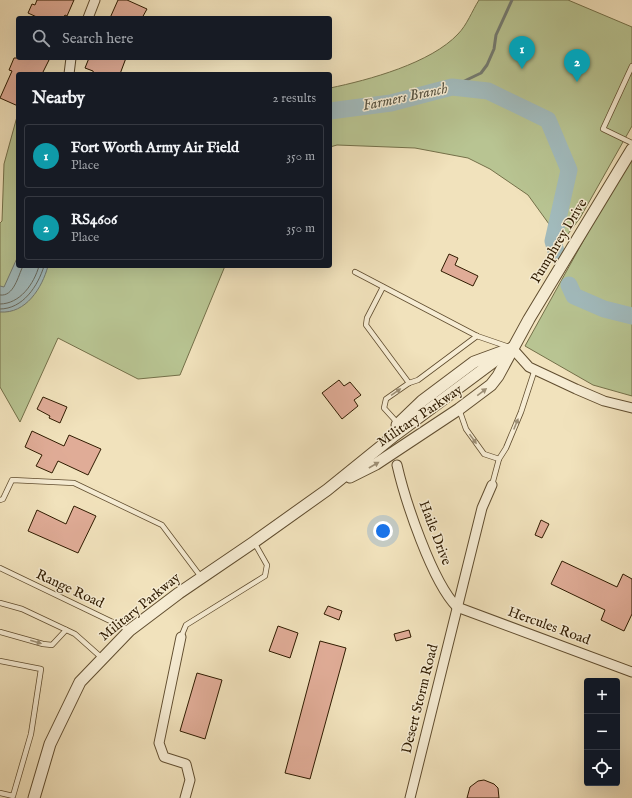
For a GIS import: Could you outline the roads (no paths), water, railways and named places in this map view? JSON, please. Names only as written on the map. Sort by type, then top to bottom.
[{"type":"street","points":[[89,16],[95,0]]},
{"type":"street","points":[[69,72],[71,60]]},
{"type":"street","name":"Pumphrey Drive","points":[[512,348],[632,149]]},
{"type":"street","points":[[512,348],[529,367],[604,401],[632,408]]},
{"type":"street","name":"Military Parkway","points":[[327,490],[376,464],[459,409],[490,385],[498,376],[512,348]]},
{"type":"street","name":"Military Parkway","points":[[327,490],[397,425],[482,365],[512,348]]},
{"type":"street","name":"Military Parkway","points":[[34,798],[50,744],[80,682],[130,630],[201,577],[254,542],[327,490],[395,435],[512,348]]},
{"type":"street","name":"Haile Drive","points":[[397,465],[401,484],[434,570],[457,607]]},
{"type":"street","name":"Desert Storm Road","points":[[410,798],[482,508],[492,485]]},
{"type":"street","name":"Hercules Road","points":[[457,607],[632,672]]},
{"type":"street","points":[[181,637],[159,743],[164,757],[186,764],[190,780],[185,798]]},
{"type":"lane","points":[[632,66],[603,129],[632,143]]},
{"type":"lane","points":[[355,272],[477,336],[512,348]]},
{"type":"lane","points":[[383,287],[367,318],[366,325],[409,383]]},
{"type":"lane","points":[[397,425],[383,405],[386,399],[409,383],[418,380],[477,336]]},
{"type":"lane","points":[[492,485],[499,459],[506,448],[521,412],[535,369]]},
{"type":"lane","points":[[459,409],[466,429],[484,454],[499,459]]},
{"type":"lane","points":[[0,500],[3,499],[12,480],[74,483],[162,525],[201,577]]},
{"type":"lane","points":[[181,637],[186,625],[265,576],[267,565],[254,542]]},
{"type":"lane","name":"Range Road","points":[[0,568],[130,630]]},
{"type":"lane","points":[[0,603],[22,609],[75,634],[102,658]]},
{"type":"lane","points":[[0,632],[43,644],[52,645],[66,630]]},
{"type":"lane","points":[[0,661],[41,669],[31,734],[13,796],[0,793]]},
{"type":"water","points":[[16,260],[16,268],[47,268],[42,283],[37,291],[32,298],[18,309],[9,312],[0,312],[0,286],[4,287]]},
{"type":"waterway","points":[[452,87],[481,73],[487,65],[494,49],[496,35],[512,0]]},
{"type":"waterway","name":"Farmers Branch","points":[[332,111],[391,103],[452,87],[488,91],[548,120],[569,170],[553,241],[557,255]]},
{"type":"waterway","name":"Farmers Branch","points":[[569,285],[574,296],[604,309],[632,316]]},
{"type":"place","name":"Fort Worth Army Air Field","points":[[522,69]]},
{"type":"place","name":"RS4606","points":[[577,82]]}]
